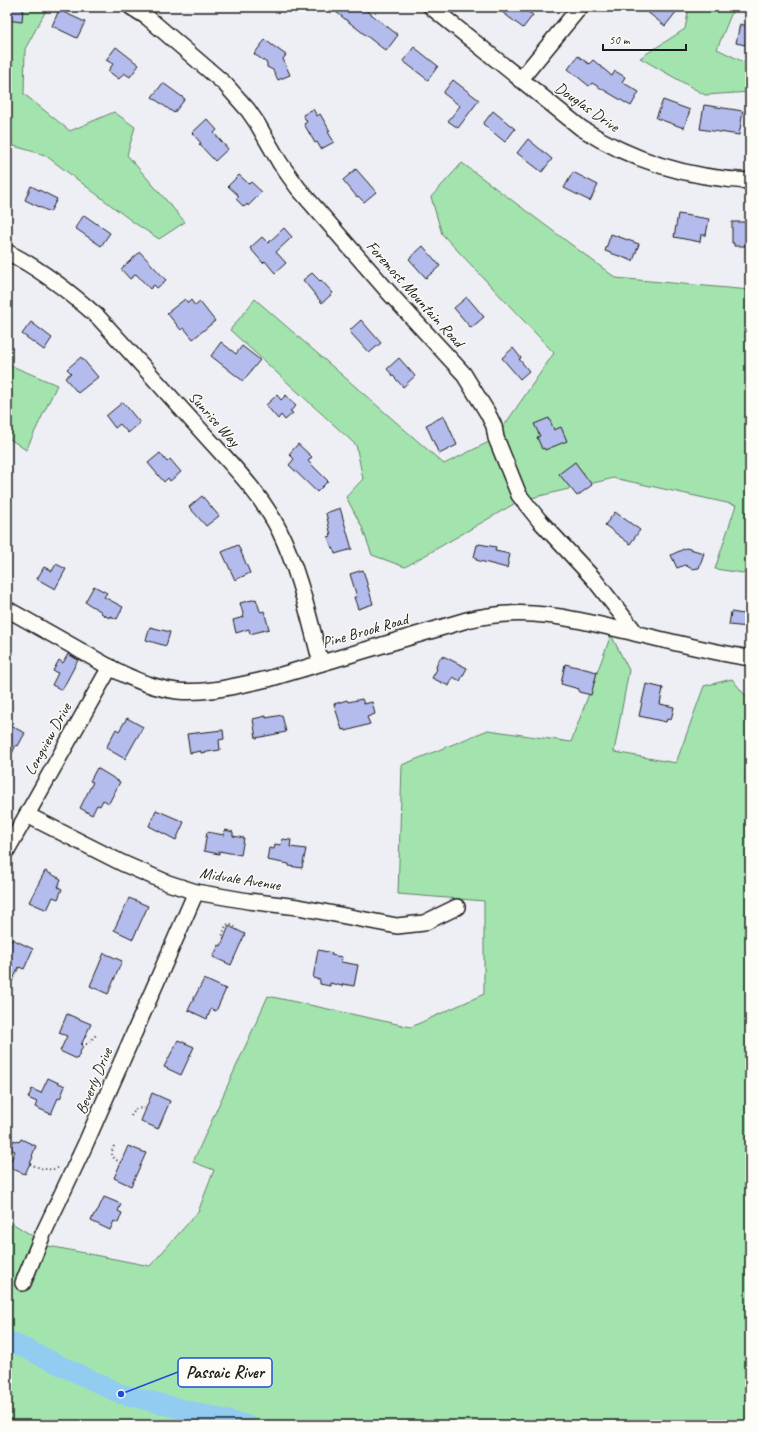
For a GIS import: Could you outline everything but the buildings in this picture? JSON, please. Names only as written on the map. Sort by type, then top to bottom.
[{"type":"street","name":"Foremost Mountain Road","points":[[131,7],[147,17],[225,84],[252,116],[280,163],[298,188],[382,285],[463,373],[494,426],[496,438],[519,495],[539,520],[593,578],[636,633]]},
{"type":"street","name":"Douglas Drive","points":[[430,7],[581,128],[612,146],[640,159],[668,168],[700,176],[725,180],[750,181]]},
{"type":"street","points":[[520,80],[580,7]]},
{"type":"street","name":"Sunrise Way","points":[[7,252],[51,278],[98,317],[224,457],[268,510],[279,530],[293,564],[322,663]]},
{"type":"street","name":"Pine Brook Road","points":[[7,609],[110,667],[133,678],[162,688],[177,691],[192,691],[238,685],[268,679],[467,620],[485,615],[500,614],[546,614],[576,619],[726,654],[750,658]]},
{"type":"street","name":"Longview Drive","points":[[7,850],[110,667]]},
{"type":"street","name":"Midvale Avenue","points":[[26,815],[122,863],[168,883],[196,892],[298,907],[397,926],[424,923],[457,907]]},
{"type":"street","name":"Beverly Drive","points":[[23,1283],[43,1234],[85,1145],[196,892]]},
{"type":"path","points":[[224,938],[222,937],[226,925],[229,924],[235,927]]},
{"type":"path","points":[[82,1044],[87,1044],[96,1035]]},
{"type":"path","points":[[131,1116],[136,1109],[142,1108],[147,1110]]},
{"type":"path","points":[[114,1146],[111,1152],[112,1156],[117,1161],[123,1163]]},
{"type":"path","points":[[30,1164],[42,1169],[51,1170],[63,1165]]},
{"type":"green space","points":[[7,7],[48,7],[25,49],[24,94],[70,131],[114,112],[135,127],[127,155],[185,222],[159,239],[133,222],[45,155],[7,144]]},
{"type":"green space","points":[[689,7],[734,7],[717,49],[750,65],[750,92],[705,95],[640,58],[685,29]]},
{"type":"green space","points":[[462,163],[616,278],[750,290],[750,574],[715,569],[736,505],[614,478],[519,501],[405,567],[372,555],[362,527],[346,497],[363,479],[356,445],[230,330],[255,299],[444,464],[495,439],[554,353],[442,234],[431,197]]},
{"type":"green space","points":[[7,364],[57,385],[26,450],[7,437]]},
{"type":"green space","points":[[611,635],[629,670],[614,752],[676,763],[704,686],[732,679],[748,699],[745,781],[750,781],[750,1425],[7,1425],[7,1220],[49,1246],[150,1266],[198,1212],[214,1170],[193,1162],[268,996],[411,1027],[484,994],[484,901],[398,894],[402,765],[488,730],[571,742]]},
{"type":"waterway","points":[[7,1340],[121,1394],[247,1425]]},
{"type":"place","name":"Passaic River","points":[[121,1394]]}]
